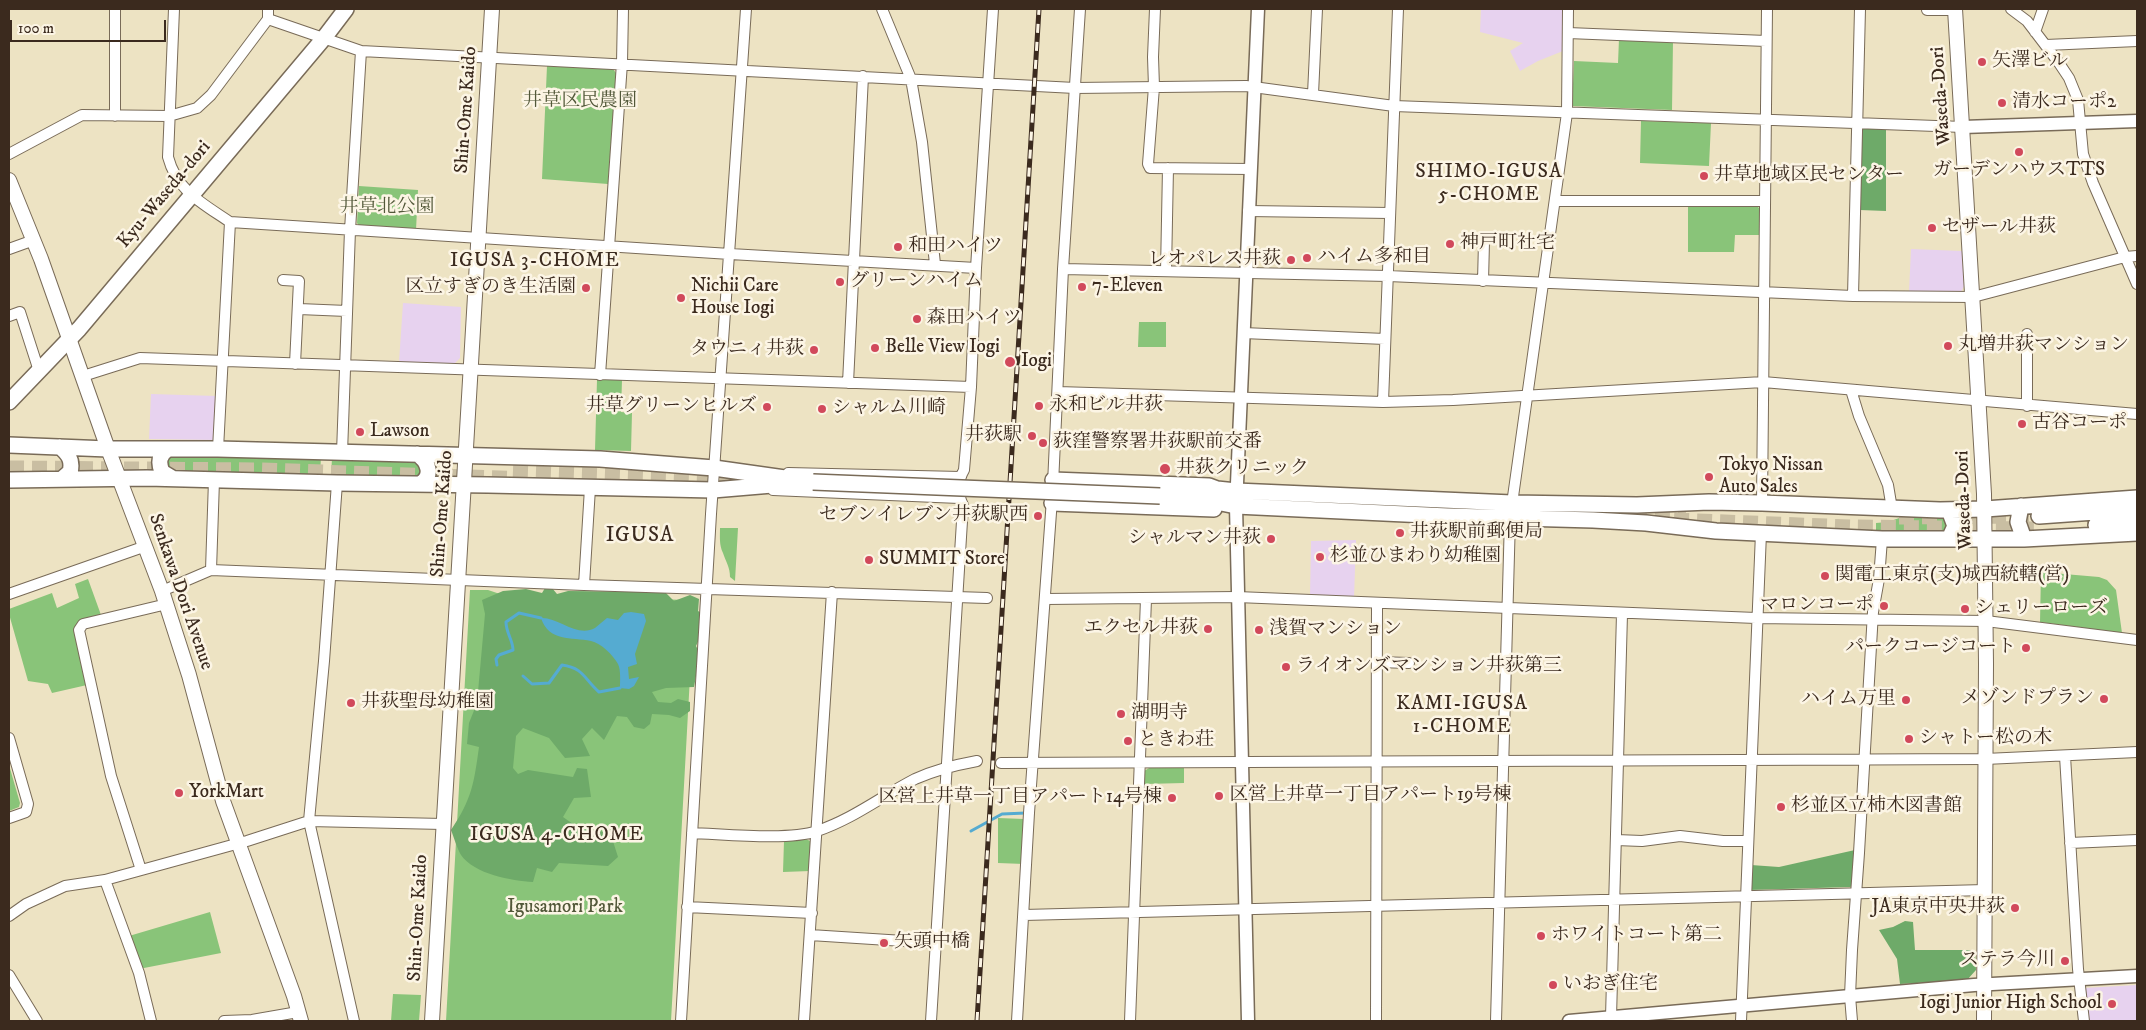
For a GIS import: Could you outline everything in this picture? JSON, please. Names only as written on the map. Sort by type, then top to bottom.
[{"type":"main road","name":"Kyu-Waseda-dori","points":[[9,402],[70,339],[192,196],[346,9]]},
{"type":"main road","name":"Shin-Ome Kaido","points":[[432,1021],[492,9]]},
{"type":"main road","name":"Waseda-Dori","points":[[1955,9],[1974,297],[1985,509],[1984,1021]]},
{"type":"main road","name":"Senkawa Dori Avenue","points":[[9,180],[34,240],[108,449],[146,546],[189,675],[215,775],[300,1017]]},
{"type":"main road","points":[[9,445],[108,449],[218,449],[600,458],[714,468],[813,482],[1236,499],[1477,517],[1646,523],[1716,531],[1882,539],[2024,539],[2137,533]]},
{"type":"main road","points":[[60,447],[68,453],[71,462],[70,472],[62,479]]},
{"type":"main road","points":[[168,449],[160,457],[159,462],[162,472],[172,478]]},
{"type":"main road","points":[[417,454],[424,458],[428,470],[427,478],[420,484]]},
{"type":"main road","points":[[675,490],[683,478],[676,464]]},
{"type":"main road","points":[[9,480],[119,477],[337,484],[464,484],[675,490],[713,490],[813,482]]},
{"type":"main road","points":[[1053,480],[1209,486],[1236,499],[1477,501],[1637,505],[1762,502],[1949,510],[2137,498]]},
{"type":"main road","points":[[1052,503],[1215,509],[1236,499]]},
{"type":"main road","points":[[1477,501],[1484,508],[1477,517]]},
{"type":"main road","points":[[2022,506],[2018,522],[2024,539]]},
{"type":"main road","points":[[2137,509],[2039,523],[2137,522]]},
{"type":"main road","points":[[1949,510],[1955,526],[1949,539]]},
{"type":"street","points":[[115,9],[115,116]]},
{"type":"street","points":[[174,9],[168,157],[171,169],[177,181],[192,196],[230,222],[854,262],[935,264],[976,268]]},
{"type":"street","points":[[600,375],[622,63],[623,9]]},
{"type":"street","points":[[681,1021],[714,468],[746,9]]},
{"type":"street","points":[[882,9],[911,79],[922,142],[935,264]]},
{"type":"street","points":[[932,1021],[935,943],[963,505],[959,498],[960,477],[964,470],[971,387],[976,268],[993,9]]},
{"type":"street","points":[[1017,1021],[1052,503],[1080,9]]},
{"type":"street","points":[[1155,9],[1154,87],[1148,164],[1150,168],[1251,169]]},
{"type":"street","points":[[1248,1021],[1236,499],[1239,396],[1258,9]]},
{"type":"street","points":[[1313,94],[1317,9]]},
{"type":"street","points":[[1383,402],[1398,9]]},
{"type":"street","points":[[1496,1021],[1510,518],[1567,113],[1568,9]]},
{"type":"street","points":[[1762,502],[1767,9]]},
{"type":"street","points":[[1852,296],[1860,9]]},
{"type":"street","points":[[1927,10],[1955,9]]},
{"type":"street","points":[[2011,9],[2027,21],[2069,78],[2078,100],[2083,154],[2093,183],[2137,284]]},
{"type":"street","points":[[2035,32],[2043,9]]},
{"type":"street","points":[[9,154],[82,115],[169,116],[197,108],[211,95],[268,14],[324,38],[361,51],[489,56],[1075,88],[1255,86],[1394,106],[1567,113],[1963,128],[2137,121]]},
{"type":"street","points":[[1568,33],[1766,41]]},
{"type":"street","points":[[2046,45],[2137,41]]},
{"type":"street","points":[[342,453],[350,230],[361,51]]},
{"type":"street","points":[[848,383],[863,76]]},
{"type":"street","points":[[1166,271],[1168,168]]},
{"type":"street","points":[[1556,201],[1764,201]]},
{"type":"street","points":[[1248,211],[1390,213]]},
{"type":"street","points":[[218,449],[230,222]]},
{"type":"street","points":[[9,249],[34,240]]},
{"type":"street","points":[[1483,281],[1484,242]]},
{"type":"street","points":[[1064,269],[1388,276],[1686,287],[1852,296],[1974,297],[2125,257],[2137,256]]},
{"type":"street","points":[[283,280],[299,281],[295,364]]},
{"type":"street","points":[[299,309],[347,311]]},
{"type":"street","points":[[9,316],[20,312],[39,371]]},
{"type":"street","points":[[1242,333],[1385,339]]},
{"type":"street","points":[[2026,334],[2027,406]]},
{"type":"street","points":[[83,376],[140,358],[971,387]]},
{"type":"street","points":[[1058,392],[1239,396],[1383,402],[1527,396],[1763,382],[1979,402],[2137,414]]},
{"type":"street","points":[[1851,390],[1859,416],[1888,485],[1892,509]]},
{"type":"street","points":[[732,471],[960,477]]},
{"type":"street","points":[[211,570],[214,480]]},
{"type":"street","points":[[337,484],[310,821],[354,1021]]},
{"type":"street","points":[[584,585],[590,488]]},
{"type":"street","points":[[732,488],[959,498]]},
{"type":"street","points":[[1741,1021],[1756,618],[1761,533]]},
{"type":"street","points":[[1852,1021],[1850,996],[1864,760],[1873,621],[1882,539]]},
{"type":"street","points":[[9,594],[146,546]]},
{"type":"street","points":[[141,870],[110,776],[79,630],[82,624],[164,598],[211,570],[584,585],[987,598]]},
{"type":"street","points":[[804,1021],[832,592]]},
{"type":"street","points":[[1046,599],[1237,597],[1622,614],[1873,621],[1986,621],[2137,640]]},
{"type":"street","points":[[1130,1021],[1146,599]]},
{"type":"street","points":[[1376,1021],[1377,604]]},
{"type":"street","points":[[1611,1018],[1622,614]]},
{"type":"street","points":[[1376,662],[1409,663]]},
{"type":"street","points":[[9,738],[28,804],[26,812],[9,818]]},
{"type":"street","points":[[1001,763],[1986,759],[2137,752]]},
{"type":"street","points":[[2065,756],[2078,978],[2084,1021]]},
{"type":"street","points":[[692,833],[785,835],[816,831],[851,816],[915,780],[946,767],[977,762]]},
{"type":"street","points":[[9,916],[26,904],[66,886],[105,880],[238,844],[310,821],[444,824]]},
{"type":"street","points":[[1616,840],[1642,840],[1680,836],[1723,841],[1748,841]]},
{"type":"street","points":[[2070,843],[2137,840]]},
{"type":"street","points":[[105,880],[138,973],[151,1021]]},
{"type":"street","points":[[1024,915],[1985,890]]},
{"type":"street","points":[[687,907],[812,913]]},
{"type":"street","points":[[810,935],[935,943]]},
{"type":"street","points":[[9,975],[37,1021]]},
{"type":"street","points":[[1569,1021],[1985,985],[2137,976]]},
{"type":"street","points":[[224,1021],[300,1017]]},
{"type":"shaded area","points":[[1481,9],[1562,9],[1563,51],[1520,71],[1510,51],[1523,43],[1480,32]]},
{"type":"shaded area","points":[[1911,249],[1962,251],[1964,286],[1961,292],[1909,292]]},
{"type":"shaded area","points":[[403,303],[461,307],[460,358],[454,364],[399,362]]},
{"type":"shaded area","points":[[151,394],[217,396],[215,440],[149,439]]},
{"type":"shaded area","points":[[1356,540],[1354,598],[1310,596],[1311,541]]},
{"type":"shaded area","name":"Iogi Junior High School","points":[[2137,985],[2137,1021],[2088,1021],[2084,988]]},
{"type":"green space","points":[[1619,39],[1673,41],[1672,110],[1572,106],[1574,61],[1618,63]]},
{"type":"green space","name":"井草区民農園","points":[[547,66],[613,69],[616,73],[608,184],[542,179]]},
{"type":"green space","points":[[1641,121],[1711,123],[1709,166],[1640,163]]},
{"type":"green space","points":[[1861,127],[1886,129],[1886,211],[1860,210]]},
{"type":"green space","name":"井草北公園","points":[[359,186],[418,190],[416,230],[360,227],[357,223]]},
{"type":"green space","points":[[1756,204],[1761,211],[1760,235],[1735,235],[1734,252],[1688,252],[1688,205]]},
{"type":"green space","points":[[1139,322],[1166,322],[1166,347],[1138,347]]},
{"type":"green space","points":[[597,380],[622,380],[621,412],[632,413],[631,451],[595,450]]},
{"type":"green space","points":[[173,454],[321,455],[320,479],[234,477],[211,472],[171,472],[166,467],[166,458]]},
{"type":"green space","points":[[332,457],[416,462],[422,469],[421,478],[331,479]]},
{"type":"green space","points":[[1902,517],[1943,518],[1949,526],[1944,534],[1876,531],[1876,523],[1888,522]]},
{"type":"green space","points":[[720,528],[738,528],[735,581],[730,577],[729,567],[722,550]]},
{"type":"green space","points":[[2041,572],[2099,577],[2107,580],[2116,590],[2122,633],[2040,622]]},
{"type":"green space","points":[[88,579],[101,615],[79,623],[87,685],[52,693],[48,684],[28,681],[9,609],[52,593],[57,608],[79,598],[75,584]]},
{"type":"green space","points":[[545,588],[552,588],[557,594],[568,591],[665,592],[674,601],[690,595],[699,599],[698,611],[703,614],[703,631],[696,646],[700,654],[694,687],[666,688],[652,692],[658,702],[671,703],[678,699],[690,702],[690,711],[680,718],[652,714],[650,724],[644,729],[634,727],[627,717],[617,716],[604,740],[592,728],[582,739],[590,756],[565,758],[549,738],[523,728],[516,736],[513,768],[518,774],[528,770],[573,777],[577,768],[587,769],[591,797],[574,798],[563,817],[580,829],[598,830],[611,835],[618,857],[608,866],[559,863],[552,872],[537,868],[533,882],[504,878],[484,872],[467,862],[461,855],[451,830],[468,800],[479,747],[467,744],[469,723],[477,703],[485,614],[482,600],[503,591],[526,589],[542,593]]},
{"type":"green space","name":"Igusamori Park","points":[[470,590],[488,590],[500,594],[686,600],[694,604],[671,1021],[446,1021]]},
{"type":"green space","points":[[9,765],[20,803],[19,807],[9,811]]},
{"type":"green space","points":[[1151,767],[1184,767],[1184,783],[1145,784],[1144,771]]},
{"type":"green space","points":[[998,818],[1024,819],[1024,864],[998,863]]},
{"type":"green space","points":[[806,839],[812,842],[810,871],[783,872],[784,841]]},
{"type":"green space","points":[[1855,850],[1853,886],[1749,890],[1751,865],[1779,867]]},
{"type":"green space","points":[[210,912],[221,953],[144,968],[140,967],[129,936]]},
{"type":"green space","points":[[1905,921],[1913,922],[1915,950],[1975,950],[1976,970],[1967,980],[1900,984],[1897,959],[1879,930],[1893,927]]},
{"type":"green space","points":[[393,994],[421,995],[419,1021],[391,1021]]},
{"type":"water","points":[[624,613],[644,614],[646,621],[635,654],[637,664],[628,667],[629,679],[639,677],[634,686],[629,689],[620,688],[618,664],[603,647],[591,641],[555,635],[549,631],[541,618],[581,631],[595,628],[607,618],[618,620]]},
{"type":"waterway","points":[[497,665],[496,659],[499,655],[513,650],[506,622],[519,613],[541,618]]},
{"type":"waterway","points":[[523,676],[532,684],[549,683],[562,665],[579,671],[599,692],[620,688]]},
{"type":"waterway","points":[[971,831],[1002,814],[1026,813]]},
{"type":"tunnel","points":[[9,468],[261,470],[526,479]]},
{"type":"tunnel","points":[[513,470],[744,478]]},
{"type":"tunnel","points":[[1632,511],[1686,513]]},
{"type":"tunnel","points":[[1899,517],[2039,516]]},
{"type":"tunnel","points":[[1674,520],[1850,527],[2039,529]]},
{"type":"railway","points":[[977,1021],[1039,9]]},
{"type":"place","name":"矢澤ビル","points":[[1982,62]]},
{"type":"place","name":"清水コーポ2","points":[[2002,103]]},
{"type":"place","name":"ガーデンハウスTTS","points":[[2019,152]]},
{"type":"place","name":"井草地域区民センター","points":[[1704,176]]},
{"type":"place","name":"セザール井荻","points":[[1932,228]]},
{"type":"place","name":"神戸町社宅","points":[[1450,244]]},
{"type":"place","name":"和田ハイツ","points":[[898,247]]},
{"type":"place","name":"ハイム多和目","points":[[1307,258]]},
{"type":"place","name":"レオパレス井荻","points":[[1291,260]]},
{"type":"place","name":"グリーンハイム","points":[[840,282]]},
{"type":"place","name":"7-Eleven","points":[[1082,287]]},
{"type":"place","name":"区立すぎのき生活園","points":[[586,288]]},
{"type":"place","name":"Nichii Care House Iogi","points":[[681,298]]},
{"type":"place","name":"森田ハイツ","points":[[917,319]]},
{"type":"place","name":"丸増井荻マンション","points":[[1948,346]]},
{"type":"place","name":"Belle View Iogi","points":[[875,348]]},
{"type":"place","name":"タウニィ井荻","points":[[814,350]]},
{"type":"place","name":"Iogi","points":[[1010,362]]},
{"type":"place","name":"永和ビル井荻","points":[[1039,406]]},
{"type":"place","name":"井草グリーンヒルズ","points":[[767,407]]},
{"type":"place","name":"シャルム川崎","points":[[822,409]]},
{"type":"place","name":"古谷コーポ","points":[[2022,424]]},
{"type":"place","name":"Lawson","points":[[360,432]]},
{"type":"place","name":"井荻駅","points":[[1032,436]]},
{"type":"place","name":"荻窪警察署井荻駅前交番","points":[[1043,443]]},
{"type":"place","name":"井荻クリニック","points":[[1165,469]]},
{"type":"place","name":"Tokyo Nissan Auto Sales","points":[[1709,477]]},
{"type":"place","name":"セブンイレブン井荻駅西","points":[[1038,516]]},
{"type":"place","name":"井荻駅前郵便局","points":[[1400,533]]},
{"type":"place","name":"シャルマン井荻","points":[[1271,539]]},
{"type":"place","name":"杉並ひまわり幼稚園","points":[[1320,557]]},
{"type":"place","name":"SUMMIT Store","points":[[869,560]]},
{"type":"place","name":"関電工東京(支)城西統轄(営)","points":[[1825,576]]},
{"type":"place","name":"マロンコーポ","points":[[1884,606]]},
{"type":"place","name":"シェリーローズ","points":[[1965,609]]},
{"type":"place","name":"エクセル井荻","points":[[1208,629]]},
{"type":"place","name":"浅賀マンション","points":[[1259,630]]},
{"type":"place","name":"パークコージコート","points":[[2026,648]]},
{"type":"place","name":"ライオンズマンション井荻第三","points":[[1286,667]]},
{"type":"place","name":"メゾンドプラン","points":[[2104,699]]},
{"type":"place","name":"ハイム万里","points":[[1906,700]]},
{"type":"place","name":"井荻聖母幼稚園","points":[[351,703]]},
{"type":"place","name":"湖明寺","points":[[1121,714]]},
{"type":"place","name":"シャトー松の木","points":[[1909,739]]},
{"type":"place","name":"ときわ荘","points":[[1128,741]]},
{"type":"place","name":"YorkMart","points":[[179,793]]},
{"type":"place","name":"区営上井草一丁目アパート19号棟","points":[[1219,796]]},
{"type":"place","name":"区営上井草一丁目アパート14号棟","points":[[1172,798]]},
{"type":"place","name":"杉並区立柿木図書館","points":[[1781,807]]},
{"type":"place","name":"JA東京中央井荻","points":[[2015,908]]},
{"type":"place","name":"ホワイトコート第二","points":[[1541,936]]},
{"type":"place","name":"矢頭中橋","points":[[884,943]]},
{"type":"place","name":"ステラ今川","points":[[2065,961]]},
{"type":"place","name":"いおぎ住宅","points":[[1553,985]]},
{"type":"place","name":"Iogi Junior High School","points":[[2112,1004]]},
{"type":"district","name":"SHIMO-IGUSA 5-CHOME","points":[[1489,184]]},
{"type":"district","name":"IGUSA 3-CHOME","points":[[535,262]]},
{"type":"district","name":"IGUSA","points":[[640,537]]},
{"type":"district","name":"KAMI-IGUSA 1-CHOME","points":[[1462,716]]},
{"type":"district","name":"IGUSA 4-CHOME","points":[[557,836]]}]
